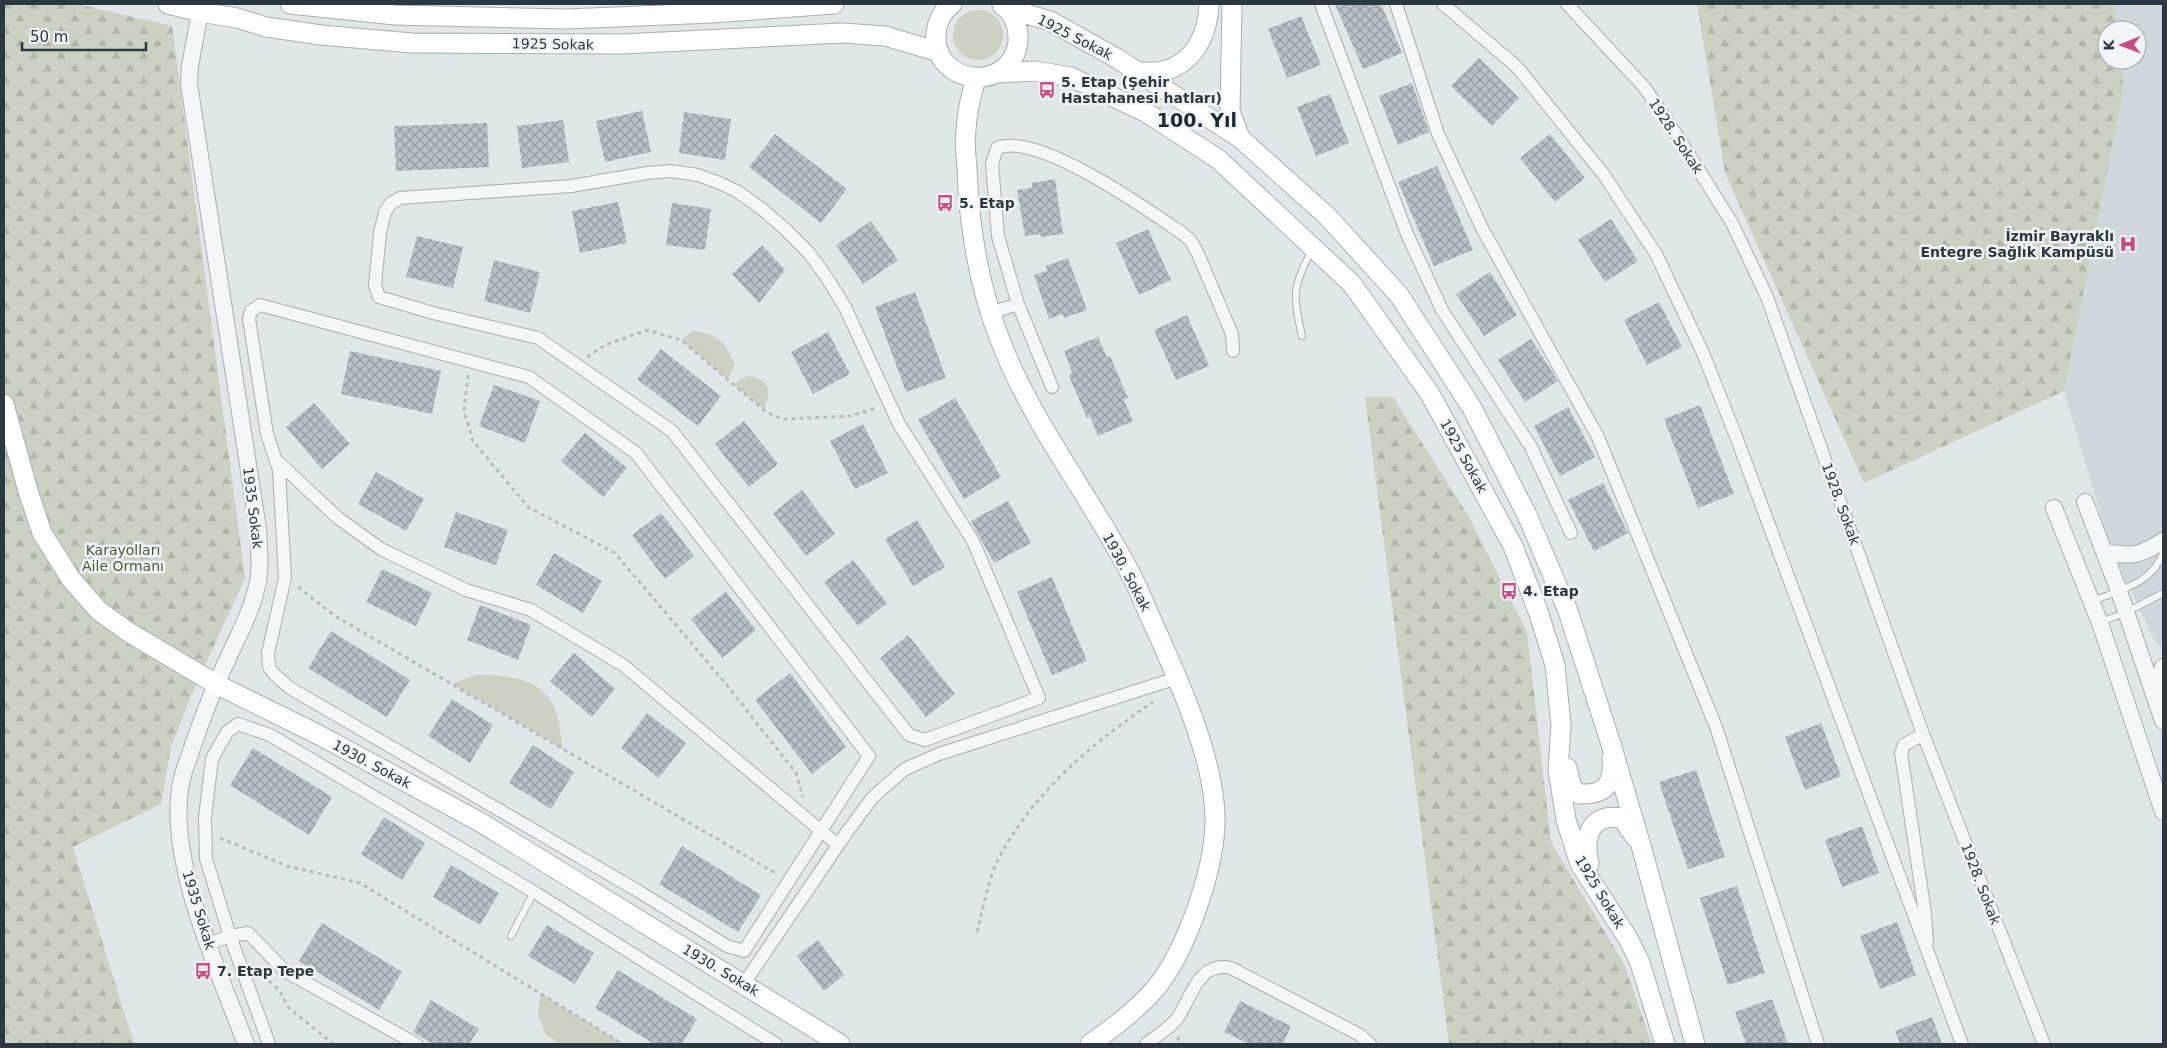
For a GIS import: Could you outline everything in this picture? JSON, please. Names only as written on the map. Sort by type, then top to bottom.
[{"type":"main road","name":"1925 Sokak","points":[[168,4],[237,18],[266,27],[321,35],[412,43],[612,44],[842,32],[885,36],[939,52]]},
{"type":"main road","name":"1925 Sokak","points":[[290,4],[395,15],[607,19],[834,4]]},
{"type":"main road","points":[[1140,72],[1162,72],[1181,64],[1197,49],[1207,26],[1209,4]]},
{"type":"main road","name":"1925 Sokak","points":[[1232,4],[1230,111],[1240,138]]},
{"type":"main road","points":[[947,5],[936,28],[939,52],[953,71],[964,76],[976,78]]},
{"type":"main road","name":"1925 Sokak","points":[[1004,6],[1050,21],[1140,72],[1240,138],[1327,216],[1399,296],[1472,408],[1527,515],[1568,611],[1611,744],[1642,849],[1695,1044]]},
{"type":"main road","points":[[997,73],[1007,65],[1014,55],[1018,43],[1018,31],[1014,19],[1004,6]]},
{"type":"main road","name":"1925 Sokak","points":[[976,78],[997,73],[1034,71],[1072,77],[1147,113],[1218,159],[1352,284],[1430,394],[1513,546],[1538,612],[1555,665],[1561,724],[1558,770],[1566,820],[1580,864],[1629,940],[1640,963],[1664,1044]]},
{"type":"main road","name":"1930. Sokak","points":[[976,78],[965,133],[967,187],[975,248],[991,313],[1004,350],[1038,421],[1128,569],[1177,678],[1197,730],[1212,786],[1215,824],[1210,863],[1197,910],[1177,954],[1156,988],[1126,1018],[1090,1044]]},
{"type":"main road","name":"1930. Sokak","points":[[4,404],[28,491],[42,533],[71,579],[100,611],[130,633],[216,684],[319,735],[480,822],[840,1044]]},
{"type":"main road","points":[[1561,724],[1567,770],[1572,788],[1579,794],[1598,793],[1605,788],[1613,770],[1611,744]]},
{"type":"main road","points":[[1607,906],[1589,867],[1586,838],[1589,829],[1607,818],[1622,818],[1629,826],[1642,849]]},
{"type":"street","points":[[1321,4],[1406,234],[1442,310],[1531,447],[1571,533]]},
{"type":"street","points":[[1396,4],[1438,134],[1483,230],[1598,437],[1712,718],[1818,1044]]},
{"type":"street","points":[[1443,4],[1454,8],[1517,67],[1604,175],[1656,254],[1703,353],[1738,439],[1928,957],[1962,1044]]},
{"type":"street","name":"1928. Sokak","points":[[1567,4],[1645,88],[1732,223],[1767,298],[1923,734],[2044,1044]]},
{"type":"street","name":"1935 Sokak","points":[[200,12],[190,66],[190,84],[258,529],[259,553],[258,582],[251,608],[216,684],[181,782],[178,809],[182,855],[208,944],[246,1044]]},
{"type":"street","points":[[1052,387],[1018,304],[998,236],[992,164],[997,148],[1003,145],[1025,148],[1045,154],[1093,175],[1182,233],[1191,241],[1232,334],[1233,351]]},
{"type":"street","points":[[1039,698],[925,740],[909,736],[672,431],[538,338],[434,313],[379,297],[375,285],[380,233],[385,212],[390,204],[400,198],[571,186],[646,173],[670,171],[698,175],[722,184],[762,209],[809,253],[845,307],[899,424],[973,541],[1039,698],[1046,720]]},
{"type":"street","points":[[991,313],[1018,304]]},
{"type":"street","points":[[260,305],[470,362],[529,377],[636,453],[870,756],[744,951],[727,946],[638,891],[290,688],[269,667],[268,653],[285,578],[279,470],[266,434],[249,319],[251,311],[260,305]]},
{"type":"street","points":[[277,461],[338,518],[381,549],[466,590],[531,610],[623,665],[838,845]]},
{"type":"street","points":[[2085,502],[2127,612],[2163,721]]},
{"type":"street","points":[[2054,508],[2100,623],[2163,812]]},
{"type":"street","points":[[2104,552],[2127,556],[2145,552],[2163,541]]},
{"type":"street","points":[[2155,696],[2163,667]]},
{"type":"street","points":[[743,985],[838,845],[874,797],[905,770],[940,754],[1177,678]]},
{"type":"street","points":[[269,1044],[230,936],[206,859],[205,817],[212,759],[227,732],[238,724],[270,735],[534,892],[776,1044]]},
{"type":"street","points":[[1923,734],[1904,745],[1901,753],[1926,914],[1928,957]]},
{"type":"street","points":[[208,944],[230,936],[248,933],[285,972],[416,1044]]},
{"type":"street","points":[[1146,1044],[1178,1017],[1201,975],[1213,968],[1223,966],[1231,968],[1360,1035],[1370,1044]]},
{"type":"lane","points":[[1302,336],[1296,309],[1295,287],[1300,272],[1313,248]]},
{"type":"lane","points":[[2092,601],[2138,584],[2160,563],[2163,553]]},
{"type":"lane","points":[[2100,623],[2127,612],[2163,593]]},
{"type":"lane","points":[[511,936],[534,892]]},
{"type":"path","points":[[576,364],[605,345],[647,330],[681,340],[766,412],[782,419],[850,416],[891,404]]},
{"type":"path","points":[[470,362],[464,411],[473,441],[528,508],[615,553],[726,684],[796,773],[810,821]]},
{"type":"path","points":[[285,578],[335,616],[789,881]]},
{"type":"path","points":[[977,932],[989,883],[997,863],[1022,821],[1075,763],[1111,730],[1160,698]]},
{"type":"path","points":[[205,832],[287,866],[360,883],[623,1044]]},
{"type":"path","points":[[258,944],[251,964],[279,990],[290,1008],[333,1044]]},
{"type":"shaded area","name":"İzmir Bayraklı Entegre Sağlık Kampüsü","points":[[2113,4],[2163,4],[2163,648],[2156,643],[2111,549],[2064,391],[2122,97],[2123,70],[2147,70],[2147,20],[2117,20]]},
{"type":"green space","name":"Karayolları Aile Ormanı","points":[[4,4],[77,4],[172,26],[245,578],[191,696],[171,747],[161,804],[73,847],[134,1044],[4,1044]]},
{"type":"green space","points":[[1697,4],[2113,4],[2117,20],[2097,20],[2097,70],[2123,70],[2122,97],[2064,391],[1864,483],[1725,173]]},
{"type":"green space","points":[[973,10],[983,10],[996,17],[1003,30],[1003,40],[996,53],[983,60],[973,60],[964,56],[957,49],[953,40],[953,30],[957,21],[964,14]]},
{"type":"green space","points":[[693,331],[709,334],[724,344],[735,364],[728,379],[681,340]]},
{"type":"green space","points":[[749,376],[762,380],[768,388],[768,398],[764,410],[735,386],[740,379]]},
{"type":"green space","points":[[1365,397],[1393,397],[1469,517],[1527,632],[1551,842],[1624,964],[1652,1044],[1449,1044]]},
{"type":"green space","points":[[475,675],[512,678],[534,685],[544,692],[557,714],[563,749],[452,684]]},
{"type":"green space","points":[[540,993],[623,1044],[561,1044],[546,1035],[538,1015]]},
{"type":"building","points":[[1335,4],[1381,4],[1402,53],[1363,69]]},
{"type":"building","points":[[1301,16],[1321,65],[1287,78],[1268,29]]},
{"type":"building","points":[[1479,58],[1519,98],[1492,126],[1451,86]]},
{"type":"building","points":[[1412,83],[1429,132],[1398,145],[1379,96]]},
{"type":"building","points":[[1330,94],[1349,143],[1316,156],[1297,107]]},
{"type":"building","points":[[642,111],[651,152],[605,162],[596,121]]},
{"type":"building","points":[[684,112],[731,119],[725,160],[679,153]]},
{"type":"building","points":[[563,120],[569,162],[522,168],[517,126]]},
{"type":"building","points":[[487,123],[489,167],[396,171],[394,126]]},
{"type":"building","points":[[775,134],[847,189],[821,223],[749,167]]},
{"type":"building","points":[[1550,134],[1585,178],[1555,202],[1520,158]]},
{"type":"building","points":[[1437,166],[1473,250],[1434,266],[1398,182]]},
{"type":"building","points":[[1055,179],[1063,234],[1040,237],[1040,234],[1025,236],[1017,190],[1032,188],[1032,183]]},
{"type":"building","points":[[618,202],[627,243],[580,253],[572,211]]},
{"type":"building","points":[[672,203],[711,209],[705,250],[666,245]]},
{"type":"building","points":[[1611,219],[1638,261],[1605,282],[1578,240]]},
{"type":"building","points":[[871,221],[898,260],[863,284],[836,245]]},
{"type":"building","points":[[1148,229],[1171,280],[1139,295],[1116,243]]},
{"type":"building","points":[[417,236],[463,247],[453,288],[406,277]]},
{"type":"building","points":[[762,245],[785,270],[759,303],[732,274]]},
{"type":"building","points":[[1068,258],[1087,310],[1064,318],[1063,314],[1049,319],[1034,275],[1047,271],[1046,266]]},
{"type":"building","points":[[494,260],[540,272],[530,313],[484,301]]},
{"type":"building","points":[[1490,272],[1517,315],[1484,336],[1456,294]]},
{"type":"building","points":[[915,292],[946,378],[906,392],[875,307]]},
{"type":"building","points":[[1659,302],[1682,347],[1647,365],[1624,320]]},
{"type":"building","points":[[1187,315],[1209,366],[1176,380],[1154,330]]},
{"type":"building","points":[[828,332],[850,374],[813,394],[791,352]]},
{"type":"building","points":[[1098,337],[1107,357],[1110,356],[1128,398],[1124,400],[1133,421],[1098,436],[1090,416],[1087,418],[1069,376],[1072,372],[1064,351]]},
{"type":"building","points":[[1531,339],[1558,381],[1525,402],[1498,360]]},
{"type":"building","points":[[661,349],[721,396],[698,426],[637,379]]},
{"type":"building","points":[[350,351],[441,371],[432,414],[341,394]]},
{"type":"building","points":[[494,385],[540,401],[525,443],[479,426]]},
{"type":"building","points":[[955,398],[1001,477],[964,499],[918,420]]},
{"type":"building","points":[[314,403],[350,444],[322,469],[286,427]]},
{"type":"building","points":[[1700,405],[1734,494],[1698,508],[1664,419]]},
{"type":"building","points":[[1568,407],[1595,457],[1560,476],[1534,426]]},
{"type":"building","points":[[744,421],[778,464],[749,487],[715,444]]},
{"type":"building","points":[[863,424],[888,473],[855,489],[830,441]]},
{"type":"building","points":[[585,433],[627,468],[603,497],[561,461]]},
{"type":"building","points":[[376,472],[424,499],[406,531],[358,504]]},
{"type":"building","points":[[1603,483],[1628,533],[1594,551],[1568,500]]},
{"type":"building","points":[[802,490],[835,534],[806,556],[773,513]]},
{"type":"building","points":[[1008,501],[1031,543],[994,563],[971,521]]},
{"type":"building","points":[[456,512],[508,530],[496,565],[444,547]]},
{"type":"building","points":[[661,513],[694,556],[665,579],[632,535]]},
{"type":"building","points":[[917,520],[945,567],[913,586],[885,539]]},
{"type":"building","points":[[554,553],[602,581],[583,613],[536,585]]},
{"type":"building","points":[[853,560],[887,603],[858,626],[824,582]]},
{"type":"building","points":[[382,569],[432,593],[416,626],[366,602]]},
{"type":"building","points":[[1052,577],[1087,661],[1052,675],[1017,592]]},
{"type":"building","points":[[726,592],[756,630],[722,658],[691,619]]},
{"type":"building","points":[[480,605],[531,625],[518,660],[467,640]]},
{"type":"building","points":[[331,631],[410,680],[387,717],[308,668]]},
{"type":"building","points":[[908,635],[955,694],[926,717],[880,658]]},
{"type":"building","points":[[574,653],[615,689],[592,717],[550,681]]},
{"type":"building","points":[[790,673],[846,747],[812,774],[755,700]]},
{"type":"building","points":[[452,699],[493,725],[470,763],[428,736]]},
{"type":"building","points":[[647,713],[686,743],[659,778],[621,748]]},
{"type":"building","points":[[1821,723],[1841,776],[1805,790],[1785,737]]},
{"type":"building","points":[[533,745],[574,772],[551,809],[509,783]]},
{"type":"building","points":[[253,748],[332,797],[309,835],[230,785]]},
{"type":"building","points":[[1696,770],[1725,857],[1688,869],[1659,782]]},
{"type":"building","points":[[384,817],[425,843],[402,880],[361,854]]},
{"type":"building","points":[[1862,826],[1879,873],[1842,887],[1825,840]]},
{"type":"building","points":[[682,846],[761,895],[738,932],[659,884]]},
{"type":"building","points":[[451,865],[499,893],[480,925],[433,897]]},
{"type":"building","points":[[1737,886],[1765,973],[1728,985],[1700,898]]},
{"type":"building","points":[[1897,922],[1916,975],[1880,989],[1860,936]]},
{"type":"building","points":[[322,923],[402,972],[379,1010],[299,961]]},
{"type":"building","points":[[547,925],[594,953],[575,984],[528,956]]},
{"type":"building","points":[[818,940],[844,975],[824,991],[797,956]]},
{"type":"building","points":[[618,970],[697,1019],[682,1044],[654,1044],[595,1008]]},
{"type":"building","points":[[1772,999],[1788,1044],[1746,1044],[1735,1012]]},
{"type":"building","points":[[431,1000],[479,1029],[469,1044],[433,1044],[413,1032]]},
{"type":"building","points":[[1240,1001],[1291,1026],[1283,1044],[1249,1044],[1224,1032]]},
{"type":"building","points":[[1932,1017],[1942,1044],[1900,1044],[1895,1031]]},
{"type":"place","name":"5. Etap (Şehir Hastahanesi hatları)","points":[[1047,90]]},
{"type":"place","name":"5. Etap","points":[[945,203]]},
{"type":"place","name":"İzmir Bayraklı Entegre Sağlık Kampüsü","points":[[2128,244]]},
{"type":"place","name":"4. Etap","points":[[1509,591]]},
{"type":"place","name":"7. Etap Tepe","points":[[203,971]]},
{"type":"district","name":"100. Yıl","points":[[1197,120]]}]
